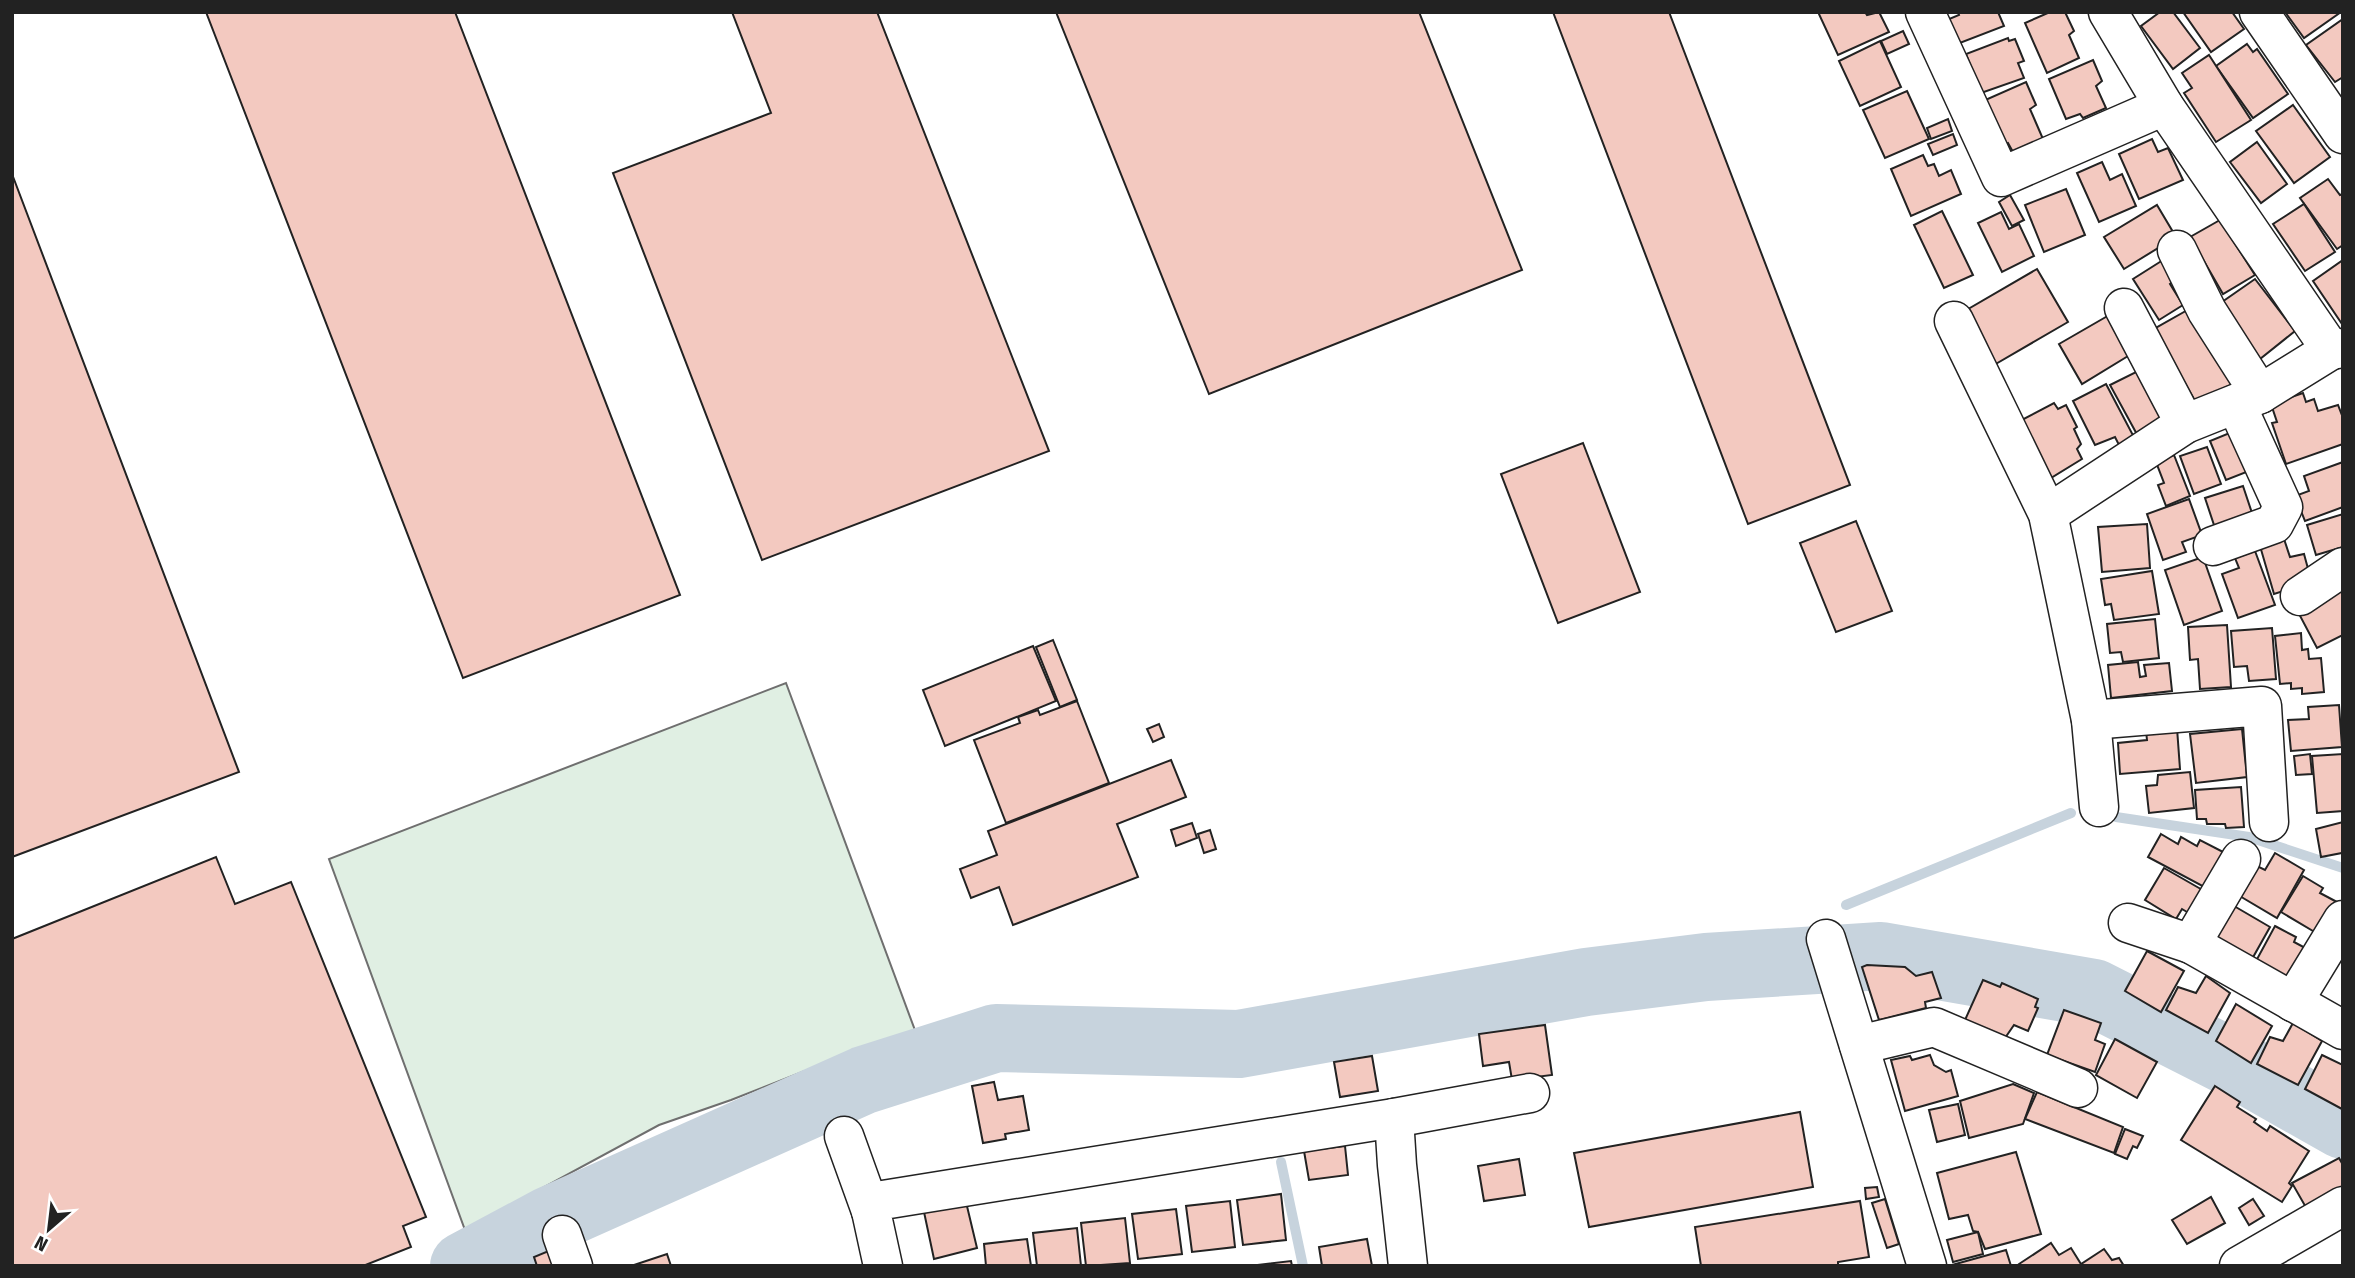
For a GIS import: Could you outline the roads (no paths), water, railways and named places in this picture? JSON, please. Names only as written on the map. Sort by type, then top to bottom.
[{"type":"street","points":[[1925,12],[2001,177],[2164,106]]},
{"type":"street","points":[[2048,514],[2185,424],[2248,399],[2337,349],[2164,106],[2108,12]]},
{"type":"street","points":[[2259,12],[2343,134]]},
{"type":"street","points":[[2177,250],[2248,399],[2283,507],[2274,524],[2213,546]]},
{"type":"street","points":[[2123,308],[2185,424]]},
{"type":"street","points":[[1954,321],[2048,514],[2091,720],[2099,807]]},
{"type":"street","points":[[2300,596],[2343,567]]},
{"type":"street","points":[[2091,720],[2262,706],[2269,822]]},
{"type":"street","points":[[2191,944],[2241,859]]},
{"type":"street","points":[[2294,1002],[2343,920]]},
{"type":"street","points":[[2128,923],[2191,944],[2343,1030]]},
{"type":"street","points":[[1830,952],[1927,1266]]},
{"type":"street","points":[[1859,1045],[1934,1027],[2078,1088]]},
{"type":"street","points":[[871,1211],[883,1200],[1395,1118],[1530,1093]]},
{"type":"street","points":[[1395,1118],[1397,1165],[1408,1266]]},
{"type":"street","points":[[844,1136],[871,1211],[883,1266]]},
{"type":"street","points":[[2261,1261],[2343,1206]]},
{"type":"waterway","points":[[1846,905],[2071,813]]},
{"type":"waterway","points":[[2116,817],[2249,837],[2343,868]]},
{"type":"waterway","points":[[464,1266],[550,1220],[864,1080],[996,1038],[1239,1044],[1586,982],[1706,967],[1881,956],[2094,993],[2244,1069],[2343,1125]]},
{"type":"waterway","points":[[1281,1162],[1303,1266]]}]
